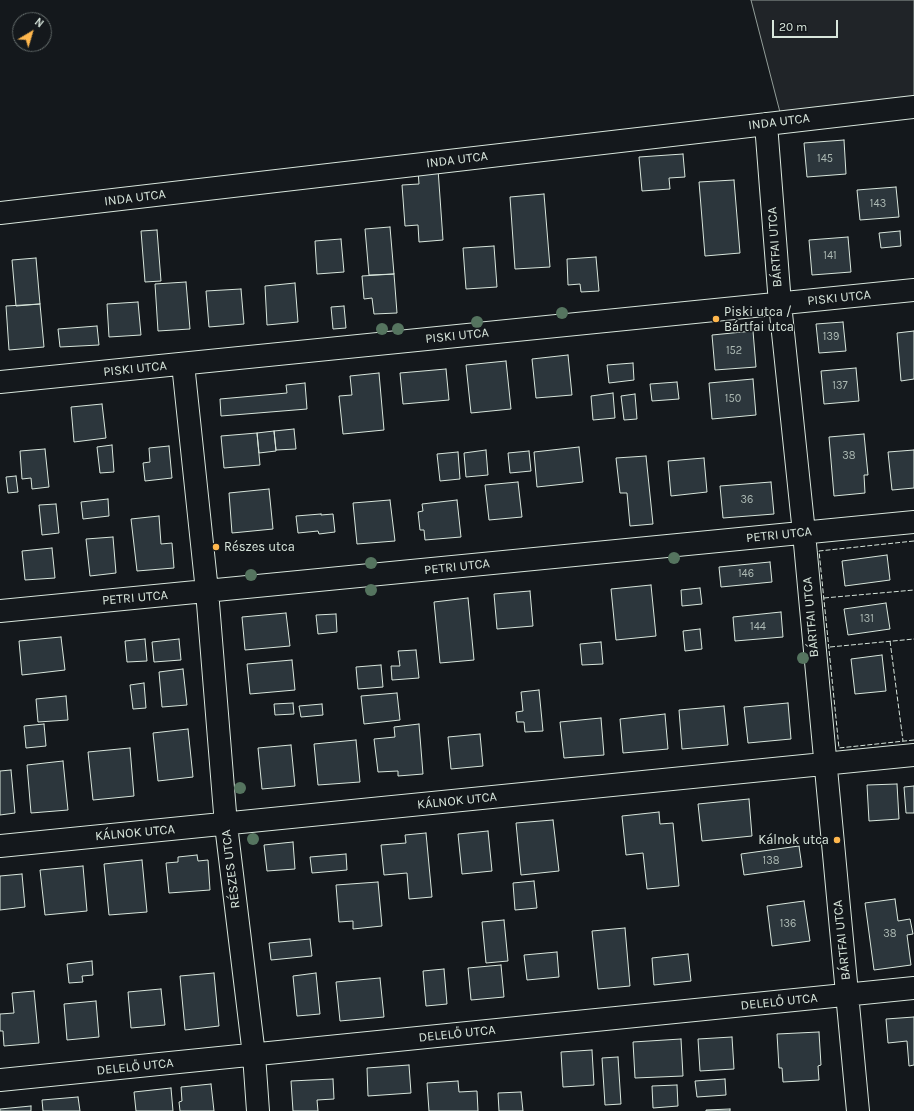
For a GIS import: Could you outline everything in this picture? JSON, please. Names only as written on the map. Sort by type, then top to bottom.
[{"type":"street","name":"INDA UTCA","points":[[0,213],[914,107]]},
{"type":"street","name":"BÁRTFAI UTCA","points":[[766,124],[780,304],[804,533],[824,763],[858,1111]]},
{"type":"street","name":"PISKI UTCA","points":[[0,382],[914,290]]},
{"type":"street","name":"RÉSZES UTCA","points":[[183,364],[207,591],[226,825],[254,1055],[258,1111]]},
{"type":"street","name":"PETRI UTCA","points":[[0,611],[914,522]]},
{"type":"street","name":"KÁLNOK UTCA","points":[[0,846],[226,825],[914,755]]},
{"type":"street","name":"DELELŐ UTCA","points":[[0,1080],[914,988]]},
{"type":"shaded area","points":[[751,0],[914,0],[914,99],[782,120]]},
{"type":"building","points":[[844,140],[846,174],[807,177],[804,143]]},
{"type":"building","points":[[683,154],[685,177],[669,178],[670,189],[642,191],[639,157]]},
{"type":"building","points":[[438,169],[443,240],[419,242],[418,225],[405,226],[402,185],[419,184],[418,171]]},
{"type":"building","points":[[734,180],[740,253],[705,256],[699,182]]},
{"type":"building","points":[[896,187],[899,217],[860,220],[857,190]]},
{"type":"building","points":[[544,194],[550,267],[515,269],[510,197]]},
{"type":"building","points":[[390,227],[394,274],[369,275],[365,229]]},
{"type":"building","points":[[157,230],[161,281],[145,282],[141,231]]},
{"type":"building","points":[[900,231],[901,246],[881,248],[879,233]]},
{"type":"building","points":[[848,237],[851,272],[812,275],[809,240]]},
{"type":"building","points":[[341,239],[344,272],[317,274],[315,241]]},
{"type":"building","points":[[494,246],[497,287],[466,289],[463,248]]},
{"type":"building","points":[[596,257],[599,291],[581,292],[580,284],[568,285],[567,259]]},
{"type":"building","points":[[36,258],[40,304],[16,306],[12,260]]},
{"type":"building","points":[[394,274],[397,313],[374,314],[372,298],[364,299],[362,276]]},
{"type":"building","points":[[186,282],[190,329],[158,331],[155,284]]},
{"type":"building","points":[[295,283],[298,322],[267,325],[265,286]]},
{"type":"building","points":[[241,289],[244,324],[209,327],[206,291]]},
{"type":"building","points":[[138,302],[141,335],[109,337],[107,304]]},
{"type":"building","points":[[40,304],[44,347],[9,350],[6,306]]},
{"type":"building","points":[[344,306],[346,328],[333,329],[331,307]]},
{"type":"building","points":[[843,322],[846,351],[819,353],[816,324]]},
{"type":"building","points":[[97,326],[99,345],[60,347],[58,329]]},
{"type":"building","points":[[753,331],[756,367],[715,370],[712,335]]},
{"type":"building","points":[[914,331],[914,379],[901,381],[897,333]]},
{"type":"building","points":[[568,355],[572,395],[536,398],[532,359]]},
{"type":"building","points":[[506,361],[511,409],[471,413],[466,365]]},
{"type":"building","points":[[633,363],[634,380],[609,383],[607,365]]},
{"type":"building","points":[[856,368],[859,401],[824,404],[821,371]]},
{"type":"building","points":[[446,369],[449,400],[403,404],[400,373]]},
{"type":"building","points":[[379,373],[384,430],[343,434],[339,396],[352,395],[350,376]]},
{"type":"building","points":[[753,379],[756,415],[712,419],[709,383]]},
{"type":"building","points":[[677,382],[679,399],[652,401],[650,384]]},
{"type":"building","points":[[305,383],[307,409],[221,416],[220,399],[287,393],[286,385]]},
{"type":"building","points":[[613,393],[615,418],[593,420],[591,396]]},
{"type":"building","points":[[635,394],[637,419],[624,420],[621,396]]},
{"type":"building","points":[[102,404],[106,438],[74,442],[71,407]]},
{"type":"building","points":[[294,429],[296,449],[276,450],[274,431]]},
{"type":"building","points":[[274,431],[276,451],[259,453],[257,433]]},
{"type":"building","points":[[257,433],[260,465],[224,468],[221,436]]},
{"type":"building","points":[[864,434],[868,475],[864,475],[865,493],[834,496],[829,437]]},
{"type":"building","points":[[112,445],[114,472],[100,473],[97,447]]},
{"type":"building","points":[[169,446],[172,478],[145,481],[143,463],[150,462],[149,448]]},
{"type":"building","points":[[579,447],[583,482],[537,487],[534,452]]},
{"type":"building","points":[[45,449],[49,487],[32,489],[31,478],[22,479],[20,451]]},
{"type":"building","points":[[486,450],[488,475],[466,477],[464,453]]},
{"type":"building","points":[[914,450],[914,488],[892,490],[888,452]]},
{"type":"building","points":[[529,451],[531,471],[510,473],[508,453]]},
{"type":"building","points":[[458,452],[460,479],[440,481],[437,454]]},
{"type":"building","points":[[646,456],[653,524],[630,526],[627,493],[620,493],[616,458]]},
{"type":"building","points":[[704,458],[707,492],[671,496],[668,461]]},
{"type":"building","points":[[16,476],[18,492],[8,493],[6,477]]},
{"type":"building","points":[[518,482],[522,517],[489,520],[485,485]]},
{"type":"building","points":[[771,482],[774,514],[723,518],[720,486]]},
{"type":"building","points":[[269,489],[273,529],[232,533],[229,493]]},
{"type":"building","points":[[108,499],[109,516],[83,519],[81,502]]},
{"type":"building","points":[[390,500],[395,541],[357,544],[353,503]]},
{"type":"building","points":[[457,500],[461,537],[425,540],[424,530],[420,530],[418,512],[423,511],[422,504]]},
{"type":"building","points":[[56,504],[59,533],[42,535],[39,505]]},
{"type":"building","points":[[333,514],[335,532],[319,534],[318,531],[298,533],[296,516]]},
{"type":"building","points":[[159,516],[161,544],[172,543],[174,568],[137,571],[131,519]]},
{"type":"building","points":[[113,537],[116,573],[90,576],[86,539]]},
{"type":"building","points":[[52,548],[55,578],[25,580],[22,551]]},
{"type":"building","points":[[887,555],[890,580],[845,586],[842,561]]},
{"type":"building","points":[[770,562],[772,582],[721,587],[719,567]]},
{"type":"building","points":[[651,585],[656,636],[616,640],[611,589]]},
{"type":"building","points":[[700,588],[702,604],[682,606],[681,590]]},
{"type":"building","points":[[530,591],[533,626],[497,629],[494,594]]},
{"type":"building","points":[[468,598],[474,660],[440,663],[434,602]]},
{"type":"building","points":[[886,603],[890,629],[848,635],[844,609]]},
{"type":"building","points":[[781,612],[783,637],[735,641],[733,617]]},
{"type":"building","points":[[286,613],[290,646],[245,650],[242,617]]},
{"type":"building","points":[[336,614],[337,632],[318,634],[316,615]]},
{"type":"building","points":[[700,629],[702,649],[685,651],[683,631]]},
{"type":"building","points":[[61,637],[65,670],[22,675],[19,641]]},
{"type":"building","points":[[145,639],[147,661],[127,662],[125,641]]},
{"type":"building","points":[[179,639],[181,660],[154,662],[152,642]]},
{"type":"building","points":[[601,642],[603,664],[582,665],[580,644]]},
{"type":"building","points":[[416,650],[419,678],[392,680],[391,666],[400,666],[398,651]]},
{"type":"building","points":[[882,655],[886,691],[855,694],[851,659]]},
{"type":"building","points":[[292,660],[295,690],[250,694],[247,664]]},
{"type":"building","points":[[381,665],[383,687],[358,689],[356,667]]},
{"type":"building","points":[[183,669],[187,705],[162,707],[159,672]]},
{"type":"building","points":[[144,683],[146,708],[133,709],[130,685]]},
{"type":"building","points":[[539,690],[543,731],[525,732],[524,722],[517,722],[516,712],[523,711],[521,692]]},
{"type":"building","points":[[397,693],[400,720],[364,724],[361,696]]},
{"type":"building","points":[[66,696],[68,720],[38,722],[36,699]]},
{"type":"building","points":[[293,703],[294,714],[275,715],[274,704]]},
{"type":"building","points":[[788,703],[791,739],[748,743],[744,707]]},
{"type":"building","points":[[322,704],[323,715],[301,717],[299,706]]},
{"type":"building","points":[[724,706],[728,745],[682,749],[679,710]]},
{"type":"building","points":[[665,714],[668,749],[623,753],[620,719]]},
{"type":"building","points":[[601,718],[604,755],[564,758],[560,722]]},
{"type":"building","points":[[44,724],[46,746],[26,748],[24,726]]},
{"type":"building","points":[[419,724],[423,774],[398,776],[398,771],[378,772],[374,739],[395,737],[394,727]]},
{"type":"building","points":[[188,729],[193,777],[158,781],[153,733]]},
{"type":"building","points":[[480,734],[483,766],[451,769],[448,737]]},
{"type":"building","points":[[356,740],[360,782],[318,785],[314,744]]},
{"type":"building","points":[[291,745],[295,786],[262,789],[258,748]]},
{"type":"building","points":[[130,748],[134,796],[93,800],[88,752]]},
{"type":"building","points":[[63,761],[68,810],[31,813],[27,765]]},
{"type":"building","points":[[11,770],[15,813],[0,815],[0,771]]},
{"type":"building","points":[[897,784],[899,819],[869,821],[867,785]]},
{"type":"building","points":[[914,786],[914,813],[906,813],[904,787]]},
{"type":"building","points":[[749,799],[752,836],[702,841],[698,804]]},
{"type":"building","points":[[659,812],[660,824],[673,823],[679,886],[647,889],[643,853],[626,855],[622,816]]},
{"type":"building","points":[[553,820],[559,871],[521,875],[516,823]]},
{"type":"building","points":[[488,831],[492,871],[462,874],[458,834]]},
{"type":"building","points":[[426,833],[432,897],[409,899],[407,873],[384,875],[381,845],[406,843],[405,835]]},
{"type":"building","points":[[293,842],[295,869],[267,871],[264,845]]},
{"type":"building","points":[[799,846],[802,867],[744,875],[741,854]]},
{"type":"building","points":[[346,854],[347,870],[312,873],[310,857]]},
{"type":"building","points":[[197,855],[198,861],[208,860],[210,890],[169,893],[166,863],[178,862],[178,857]]},
{"type":"building","points":[[142,860],[147,912],[109,915],[104,864]]},
{"type":"building","points":[[83,866],[87,911],[45,915],[40,870]]},
{"type":"building","points":[[22,874],[25,907],[0,910],[0,876]]},
{"type":"building","points":[[534,881],[537,908],[515,910],[513,883]]},
{"type":"building","points":[[378,882],[382,926],[353,929],[353,921],[339,922],[336,885]]},
{"type":"building","points":[[895,899],[898,921],[910,919],[913,934],[907,935],[911,965],[874,970],[865,903]]},
{"type":"building","points":[[804,901],[810,941],[772,946],[767,906]]},
{"type":"building","points":[[504,920],[508,961],[486,963],[482,922]]},
{"type":"building","points":[[625,928],[630,986],[598,989],[592,931]]},
{"type":"building","points":[[310,939],[312,956],[271,960],[269,943]]},
{"type":"building","points":[[557,952],[559,977],[527,980],[524,955]]},
{"type":"building","points":[[688,954],[691,981],[654,985],[652,958]]},
{"type":"building","points":[[92,961],[93,975],[82,976],[83,982],[69,983],[67,964]]},
{"type":"building","points":[[501,965],[504,997],[471,1000],[468,968]]},
{"type":"building","points":[[444,969],[447,1004],[426,1006],[423,971]]},
{"type":"building","points":[[214,973],[219,1026],[185,1030],[180,976]]},
{"type":"building","points":[[316,973],[320,1014],[297,1016],[293,976]]},
{"type":"building","points":[[380,978],[384,1017],[340,1021],[336,982]]},
{"type":"building","points":[[161,989],[165,1025],[131,1028],[128,992]]},
{"type":"building","points":[[34,991],[39,1043],[4,1046],[3,1031],[0,1031],[0,1014],[14,1013],[12,993]]},
{"type":"building","points":[[96,1001],[99,1037],[67,1040],[64,1004]]},
{"type":"building","points":[[914,1017],[914,1065],[909,1066],[907,1041],[888,1043],[886,1019]]},
{"type":"building","points":[[819,1032],[821,1065],[818,1066],[819,1080],[783,1082],[782,1068],[779,1068],[777,1034]]},
{"type":"building","points":[[732,1037],[734,1069],[700,1071],[698,1039]]},
{"type":"building","points":[[681,1039],[683,1076],[635,1078],[633,1042]]},
{"type":"building","points":[[592,1050],[594,1085],[563,1087],[561,1052]]},
{"type":"building","points":[[618,1057],[621,1104],[605,1105],[602,1058]]},
{"type":"building","points":[[409,1065],[411,1093],[368,1096],[367,1068]]},
{"type":"building","points":[[333,1079],[334,1099],[317,1100],[318,1111],[293,1111],[291,1081]]},
{"type":"building","points":[[725,1079],[726,1095],[697,1097],[695,1081]]},
{"type":"building","points":[[458,1081],[459,1092],[477,1091],[478,1111],[429,1111],[427,1083]]},
{"type":"building","points":[[211,1084],[214,1111],[180,1111],[179,1102],[182,1101],[181,1087]]},
{"type":"building","points":[[677,1085],[678,1106],[653,1108],[652,1086]]},
{"type":"building","points":[[171,1088],[173,1111],[136,1111],[134,1092]]},
{"type":"building","points":[[521,1092],[523,1111],[499,1111],[498,1093]]},
{"type":"building","points":[[78,1097],[80,1111],[43,1111],[42,1100]]},
{"type":"building","points":[[31,1106],[31,1111],[0,1111],[0,1109]]},
{"type":"building","points":[[730,1109],[730,1111],[706,1111],[706,1110]]},
{"type":"fence","points":[[914,541],[819,551],[839,748],[914,740]]},
{"type":"fence","points":[[824,598],[914,590]]},
{"type":"fence","points":[[830,647],[914,639]]},
{"type":"fence","points":[[890,641],[903,741]]},
{"type":"place","name":"Piski utca / Bártfai utca","points":[[716,319]]},
{"type":"place","name":"Részes utca","points":[[216,547]]},
{"type":"place","name":"Kálnok utca","points":[[837,840]]}]
